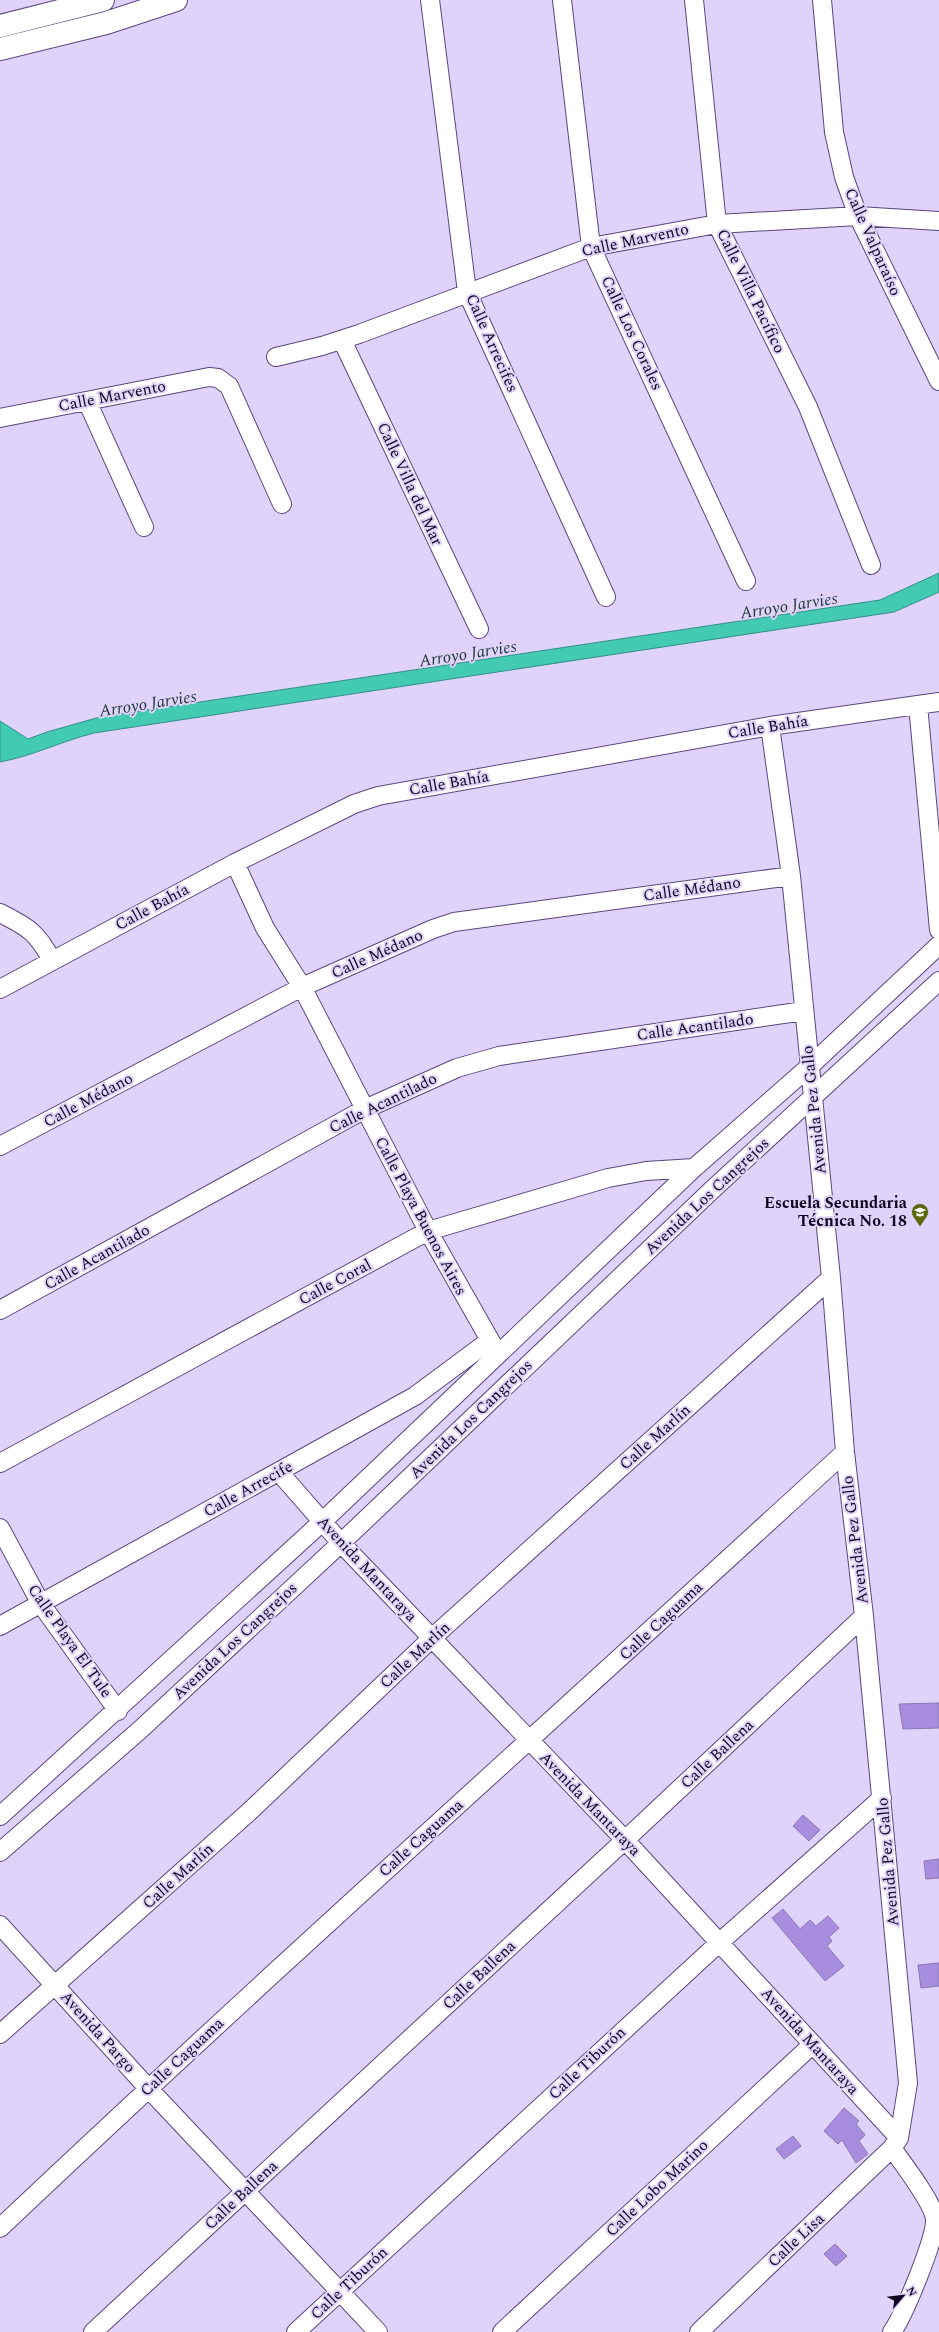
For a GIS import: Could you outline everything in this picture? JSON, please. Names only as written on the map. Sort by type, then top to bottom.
[{"type":"street","points":[[0,26],[103,0]]},
{"type":"street","points":[[0,49],[106,23],[176,0]]},
{"type":"street","name":"Calle Arrecifes","points":[[430,0],[467,292],[606,597]]},
{"type":"street","name":"Calle Los Corales","points":[[562,0],[591,246],[746,581]]},
{"type":"street","name":"Calle Villa Pacífico","points":[[694,0],[717,224],[808,407],[871,565]]},
{"type":"street","name":"Calle Valparaíso","points":[[822,0],[834,132],[844,177],[858,216],[939,381]]},
{"type":"street","name":"Calle Marvento","points":[[276,357],[342,340],[591,246],[717,224],[858,216],[939,221]]},
{"type":"street","name":"Calle Villa del Mar","points":[[342,340],[479,629]]},
{"type":"street","name":"Calle Marvento","points":[[0,418],[209,377],[223,381],[229,386],[282,504]]},
{"type":"street","points":[[87,401],[144,527]]},
{"type":"street","name":"Calle Bahía","points":[[0,989],[235,863],[354,804],[378,796],[770,726],[939,702]]},
{"type":"street","points":[[918,705],[939,930]]},
{"type":"street","name":"Avenida Pez Gallo","points":[[770,726],[791,876],[831,1278],[845,1452],[864,1616],[908,2083],[896,2143]]},
{"type":"street","name":"Calle Playa Buenos Aires","points":[[235,863],[265,928],[302,987],[428,1231],[494,1348]]},
{"type":"street","name":"Calle Médano","points":[[0,1146],[302,987],[433,929],[454,922],[791,876]]},
{"type":"street","points":[[0,913],[34,932],[42,942],[52,961]]},
{"type":"street","name":"Avenida Los Cangrejos","points":[[0,1816],[118,1710],[322,1522],[494,1348],[810,1066],[939,945]]},
{"type":"street","name":"Avenida Los Cangrejos","points":[[0,1852],[141,1728],[341,1543],[703,1199],[939,981]]},
{"type":"street","name":"Calle Acantilado","points":[[0,1310],[365,1109],[478,1060],[804,1011]]},
{"type":"street","name":"Calle Coral","points":[[0,1463],[428,1231],[608,1178],[646,1171],[694,1168]]},
{"type":"street","name":"Calle Marlín","points":[[0,2034],[250,1811],[432,1638],[831,1278]]},
{"type":"street","name":"Calle Arrecife","points":[[0,1626],[415,1396],[494,1348]]},
{"type":"street","name":"Calle Caguama","points":[[0,2228],[148,2088],[353,1898],[530,1741],[845,1452]]},
{"type":"street","name":"Avenida Mantaraya","points":[[279,1472],[341,1543],[625,1840],[720,1942],[813,2044],[896,2143]]},
{"type":"street","name":"Calle Playa El Tule","points":[[0,1528],[41,1604],[118,1710]]},
{"type":"street","name":"Calle Ballena","points":[[93,2332],[625,1840],[864,1616]]},
{"type":"street","name":"Calle Tiburón","points":[[296,2332],[720,1942],[882,1798]]},
{"type":"street","name":"Avenida Pargo","points":[[0,1925],[244,2192],[378,2332]]},
{"type":"street","name":"Calle Lobo Marino","points":[[502,2332],[813,2044]]},
{"type":"street","points":[[892,2332],[899,2322],[917,2280],[934,2228],[935,2218],[896,2143]]},
{"type":"street","name":"Calle Lisa","points":[[699,2332],[896,2143]]},
{"type":"shaded area","name":"Arroyo Jarvies","points":[[939,573],[939,592],[894,612],[94,733],[24,756],[0,762],[0,721],[28,739],[100,717],[880,600]]},
{"type":"building","points":[[939,1703],[939,1728],[903,1729],[899,1704]]},
{"type":"building","points":[[803,1815],[820,1830],[809,1841],[793,1826]]},
{"type":"building","points":[[939,1859],[939,1878],[926,1879],[924,1861]]},
{"type":"building","points":[[783,1909],[800,1929],[810,1920],[816,1926],[828,1916],[839,1928],[829,1937],[832,1941],[827,1946],[844,1966],[825,1981],[772,1918]]},
{"type":"building","points":[[939,1963],[939,1986],[921,1988],[918,1965]]},
{"type":"building","points":[[844,2108],[859,2121],[856,2124],[865,2135],[859,2141],[868,2154],[856,2163],[842,2140],[838,2144],[824,2131]]},
{"type":"building","points":[[793,2136],[801,2146],[784,2159],[776,2149]]},
{"type":"building","points":[[835,2244],[847,2256],[836,2266],[824,2254]]},
{"type":"place","name":"Escuela Secundaria Técnica No. 18","points":[[920,1227]]}]
